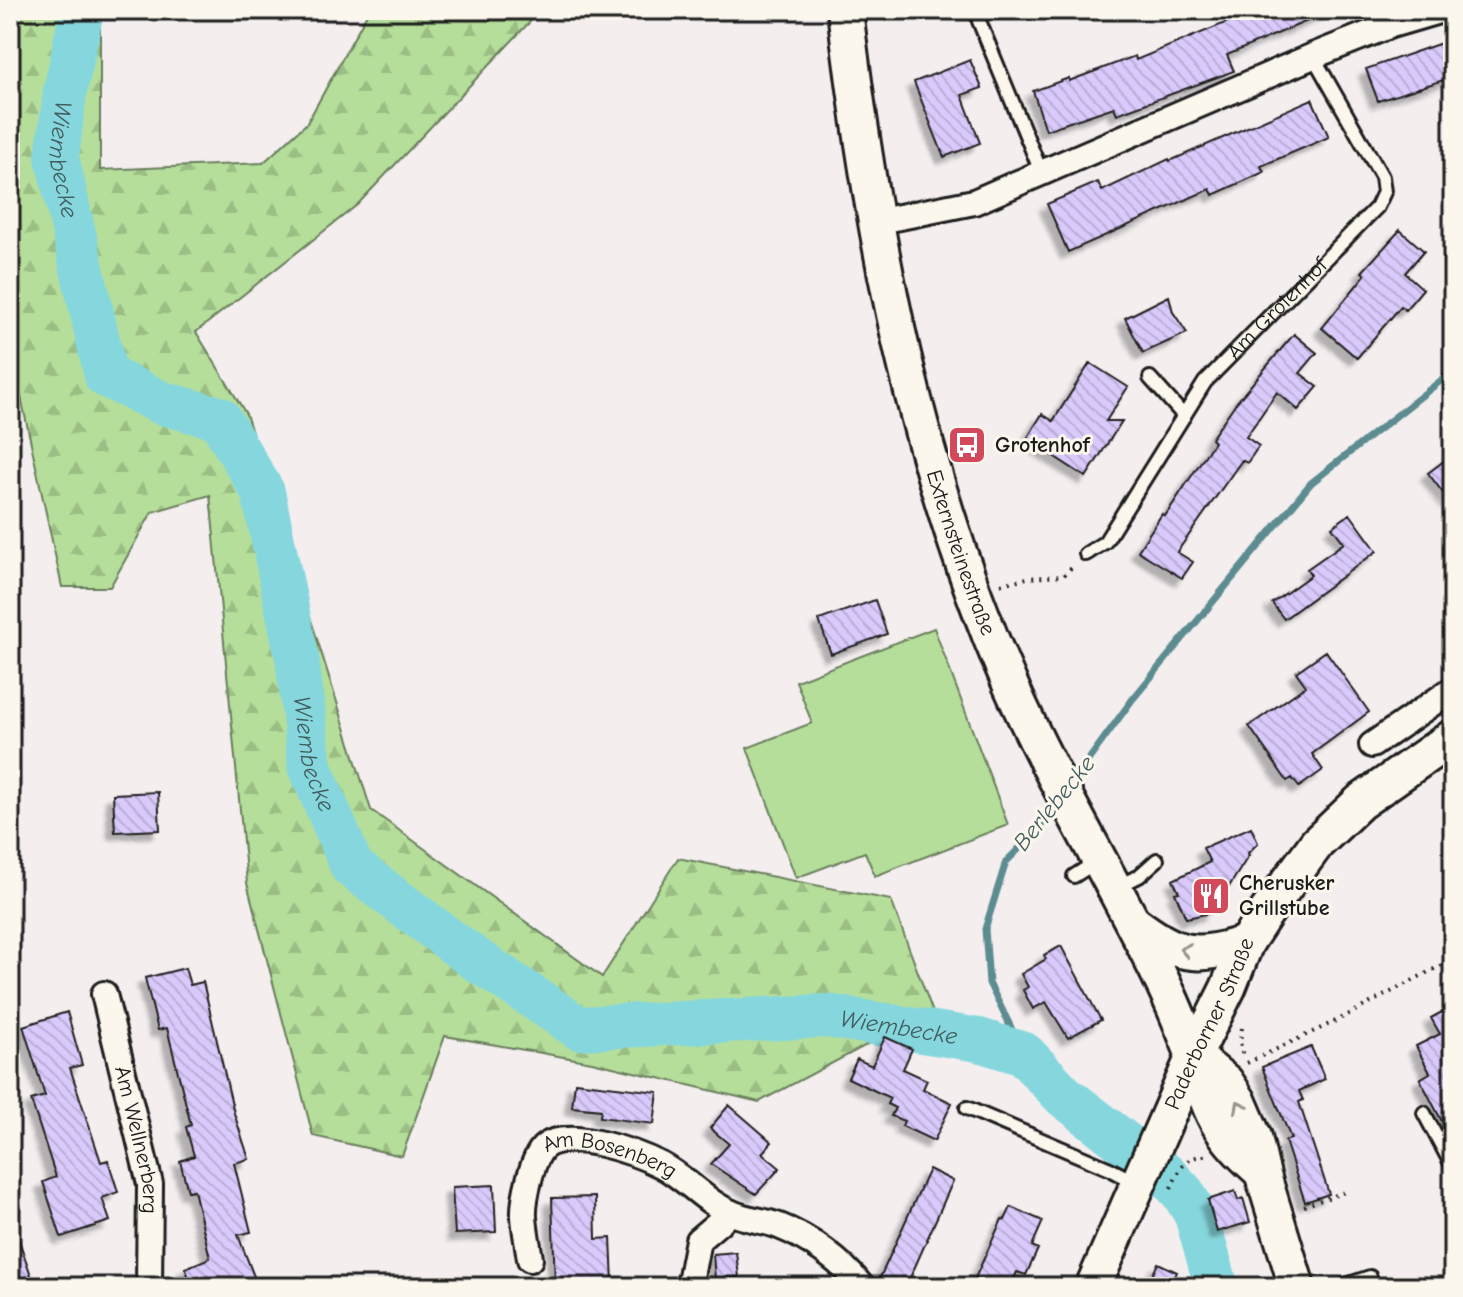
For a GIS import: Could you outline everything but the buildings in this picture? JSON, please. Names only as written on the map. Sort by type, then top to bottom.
[{"type":"main road","name":"Externsteinestraße","points":[[845,10],[875,222],[914,400],[957,545],[1010,683],[1076,816],[1096,875],[1131,921],[1163,982],[1194,1056]]},
{"type":"main road","name":"Paderborner Straße","points":[[1093,1287],[1246,943],[1317,843],[1360,802],[1453,737]]},
{"type":"main road","points":[[1131,921],[1170,947],[1191,953],[1214,953],[1246,943]]},
{"type":"main road","points":[[1194,1056],[1226,1082],[1238,1100],[1254,1137],[1297,1287]]},
{"type":"street","points":[[875,222],[974,202],[1313,56],[1391,25],[1442,10]]},
{"type":"street","points":[[1372,745],[1453,689]]},
{"type":"street","name":"Am Wellnerberg","points":[[104,994],[150,1184],[149,1287]]},
{"type":"street","name":"Am Bosenberg","points":[[530,1259],[523,1214],[534,1163],[544,1147],[555,1142],[589,1141],[628,1150],[663,1166],[730,1213],[779,1226],[804,1239],[849,1270],[862,1287]]},
{"type":"street","points":[[689,1287],[698,1240],[730,1213]]},
{"type":"lane","points":[[979,21],[1042,174]]},
{"type":"lane","name":"Am Grotenhof","points":[[1086,554],[1105,542],[1205,382],[1377,207],[1384,192],[1382,177],[1313,56]]},
{"type":"lane","points":[[1150,378],[1184,416]]},
{"type":"lane","points":[[1096,875],[1139,876],[1157,860]]},
{"type":"lane","points":[[967,1108],[1138,1184]]},
{"type":"lane","points":[[1424,1113],[1453,1167]]},
{"type":"lane","points":[[1340,1287],[1370,1277]]},
{"type":"path","points":[[975,594],[1027,578],[1063,576],[1086,554]]},
{"type":"path","points":[[1244,1064],[1338,1020],[1453,959]]},
{"type":"path","points":[[1183,1163],[1201,1155],[1211,1158]]},
{"type":"path","points":[[1297,1208],[1348,1191]]},
{"type":"green space","points":[[10,10],[100,10],[100,170],[263,163],[307,123],[369,10],[541,10],[357,205],[196,332],[246,414],[371,810],[602,977],[678,858],[891,900],[947,1050],[887,1034],[759,1102],[592,1062],[445,1036],[402,1156],[313,1136],[247,883],[210,495],[152,512],[110,587],[62,587],[10,346]]},
{"type":"green space","points":[[934,628],[1008,825],[875,876],[865,852],[796,878],[747,748],[812,723],[796,681]]},
{"type":"waterway","name":"Wiembecke","points":[[82,10],[65,92],[57,157],[106,376],[162,403],[219,418],[263,492],[297,657],[310,767],[352,867],[471,956],[579,1028],[827,1016],[979,1040],[1024,1054],[1064,1096],[1166,1175],[1183,1193],[1196,1215],[1214,1287]]},
{"type":"waterway","name":"Berlebecke","points":[[1071,784],[1132,700],[1311,483],[1453,371]]},
{"type":"waterway","name":"Berlebecke","points":[[1024,1054],[989,983],[985,929],[1006,862],[1041,826],[1057,803]]},
{"type":"place","name":"Grotenhof","points":[[967,445]]},
{"type":"place","name":"Cherusker Grillstube","points":[[1211,896]]}]
